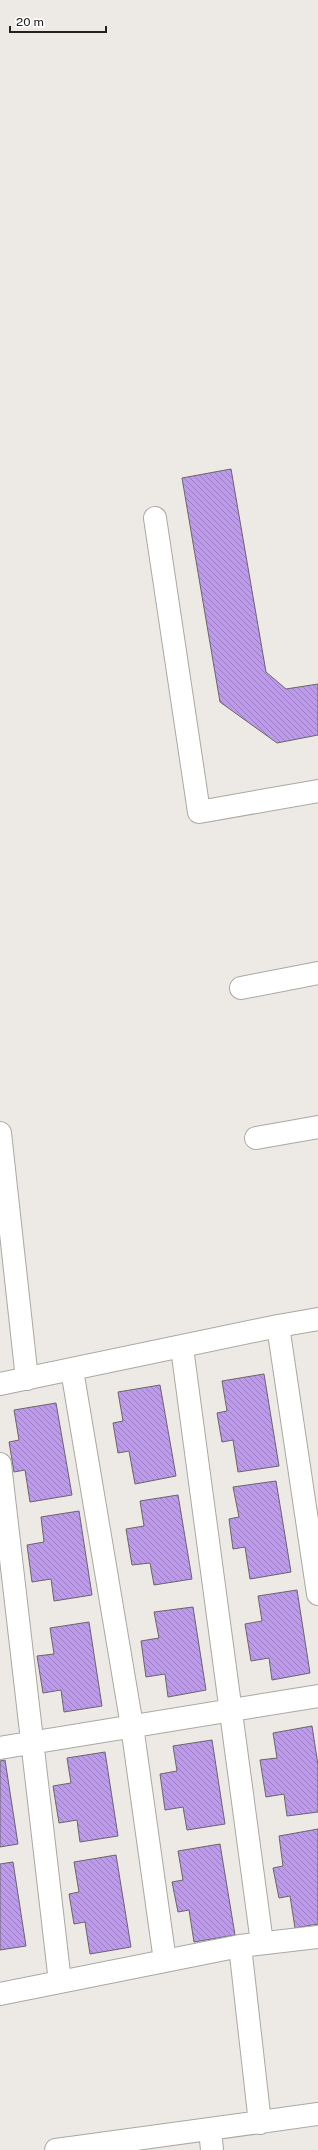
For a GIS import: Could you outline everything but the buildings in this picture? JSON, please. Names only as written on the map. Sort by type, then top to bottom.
[{"type":"street","points":[[155,518],[199,812],[318,791]]},
{"type":"street","points":[[241,988],[318,973]]},
{"type":"street","points":[[256,1138],[318,1127]]},
{"type":"street","points":[[0,1133],[27,1379]]},
{"type":"street","points":[[0,1384],[318,1319]]},
{"type":"street","points":[[278,1326],[318,1594]]},
{"type":"street","points":[[182,1348],[232,1710],[262,1943]]},
{"type":"street","points":[[72,1370],[132,1726],[165,1961]]},
{"type":"street","points":[[0,1464],[60,1982]]},
{"type":"street","points":[[0,1748],[318,1696]]},
{"type":"street","points":[[0,1994],[240,1946],[318,1937]]},
{"type":"street","points":[[240,1946],[260,2123]]},
{"type":"street","points":[[56,2150],[211,2140],[260,2123],[318,2114]]}]
